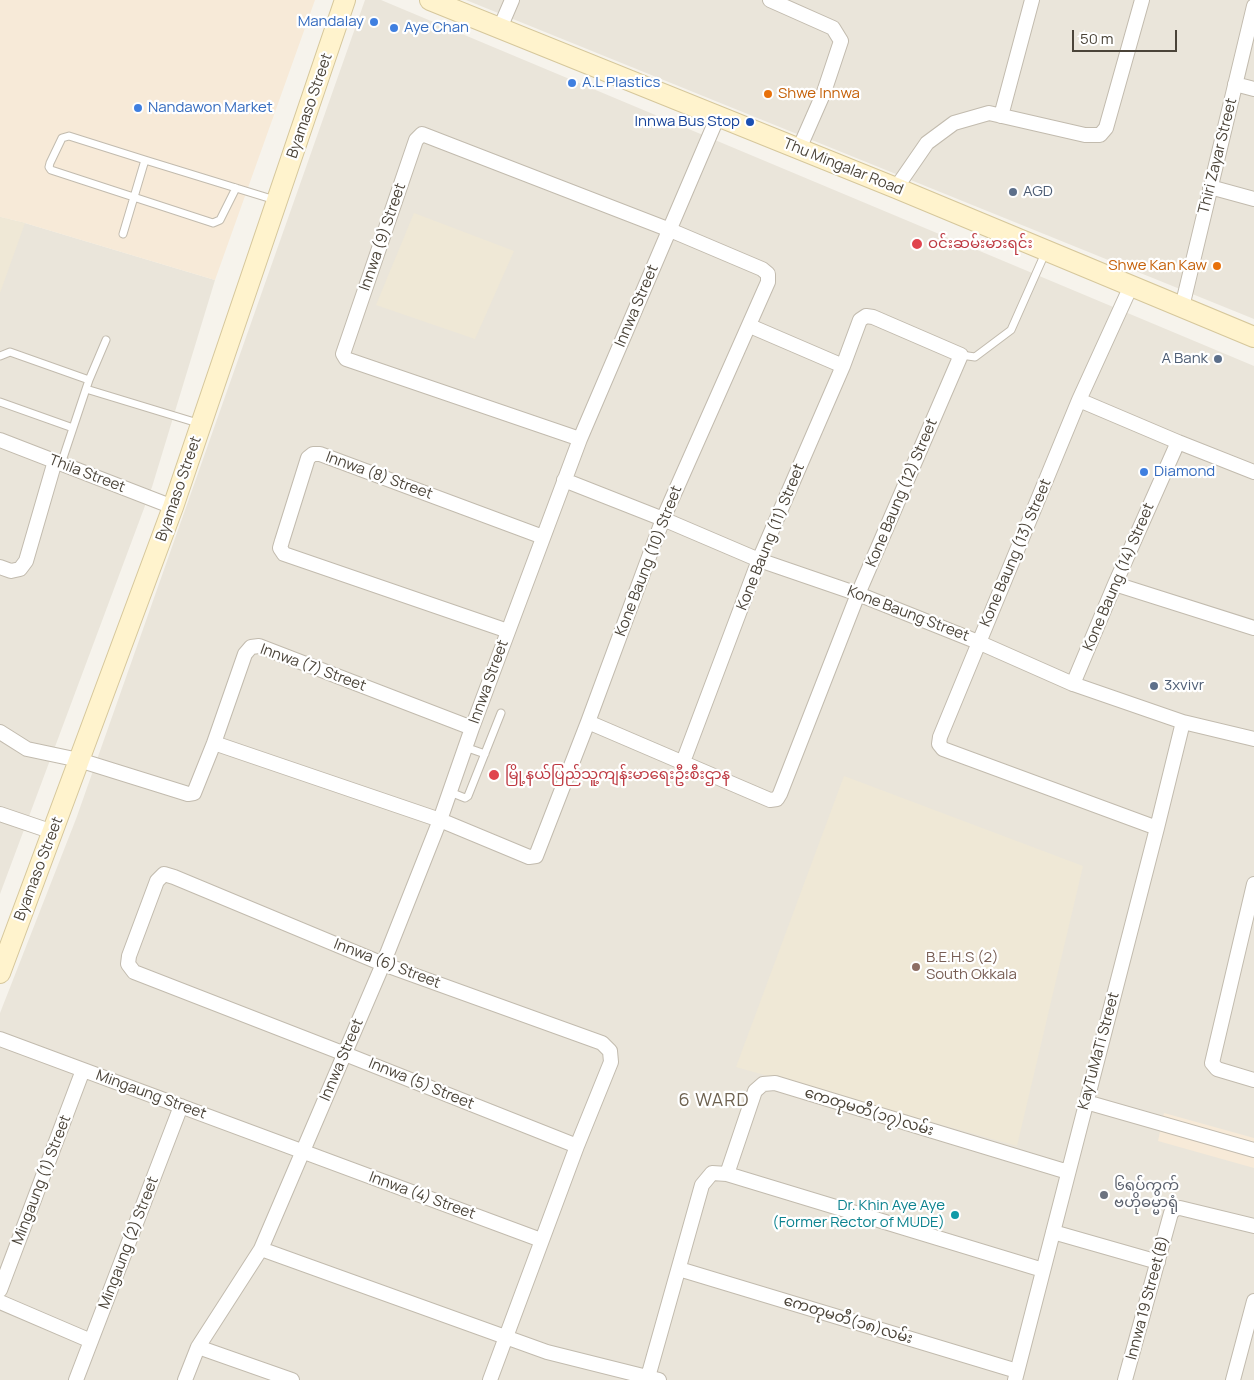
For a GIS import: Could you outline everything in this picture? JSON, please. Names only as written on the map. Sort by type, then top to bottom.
[{"type":"main road","name":"Byamaso Street","points":[[0,973],[174,507],[345,0]]},
{"type":"main road","name":"Thu Mingalar Road","points":[[430,0],[896,188],[1254,337]]},
{"type":"street","points":[[500,28],[512,0]]},
{"type":"street","points":[[1001,116],[1032,0]]},
{"type":"street","points":[[896,188],[927,143],[954,123],[989,113],[1084,135],[1100,135],[1106,128],[1142,0]]},
{"type":"street","points":[[779,2],[833,28],[841,41],[824,92],[799,149]]},
{"type":"street","name":"Thiri Zayar Street","points":[[1182,307],[1254,6]]},
{"type":"street","points":[[1235,84],[1254,89]]},
{"type":"street","name":"Innwa Street","points":[[185,1380],[198,1347],[261,1249],[383,964],[440,820],[465,747],[580,439],[718,116]]},
{"type":"street","name":"Innwa (9) Street","points":[[580,439],[346,359],[343,354],[416,140],[422,134],[430,136],[670,230]]},
{"type":"street","points":[[1210,187],[1254,199]]},
{"type":"street","name":"Kone Baung (10) Street","points":[[440,820],[529,857],[536,856],[663,519],[768,282],[768,274],[762,269],[670,230]]},
{"type":"street","name":"Kone Baung (13) Street","points":[[1131,286],[1079,400],[978,642],[940,737],[939,744],[943,749],[1157,828]]},
{"type":"street","name":"Kone Baung (11) Street","points":[[683,762],[759,560],[843,366],[860,320],[866,316],[873,317],[961,355]]},
{"type":"street","points":[[750,326],[843,366]]},
{"type":"street","name":"Kone Baung (12) Street","points":[[683,762],[770,800],[777,799],[858,594],[961,355]]},
{"type":"street","points":[[1079,400],[1254,472]]},
{"type":"street","name":"Thila Street","points":[[0,440],[174,507]]},
{"type":"street","name":"Kone Baung (14) Street","points":[[1073,684],[1178,442]]},
{"type":"street","name":"Innwa (8) Street","points":[[508,631],[284,554],[280,548],[308,458],[313,454],[320,454],[543,537]]},
{"type":"street","points":[[0,567],[11,571],[20,568],[26,561],[58,463]]},
{"type":"street","name":"Kone Baung Street","points":[[564,480],[759,560],[858,594],[978,642],[1073,684],[1183,722],[1254,740]]},
{"type":"street","points":[[1115,584],[1254,628]]},
{"type":"street","name":"Innwa (7) Street","points":[[80,760],[188,794],[194,793],[214,743],[245,654],[251,647],[259,646],[472,728]]},
{"type":"street","points":[[588,722],[683,762]]},
{"type":"street","name":"KayTuMaTi Street","points":[[1016,1375],[1183,722]]},
{"type":"street","points":[[0,732],[26,749],[80,760]]},
{"type":"street","points":[[214,743],[440,820]]},
{"type":"street","points":[[0,814],[53,832]]},
{"type":"street","name":"Innwa (6) Street","points":[[128,964],[129,956],[157,881],[164,874],[383,964],[602,1044],[610,1051],[610,1062],[577,1146]]},
{"type":"street","points":[[1254,884],[1212,1063],[1217,1070],[1254,1080]]},
{"type":"street","name":"Innwa (5) Street","points":[[128,964],[134,972],[577,1146]]},
{"type":"street","name":"Mingaung Street","points":[[0,1039],[303,1152]]},
{"type":"street","name":"Mingaung (1) Street","points":[[0,1290],[84,1070]]},
{"type":"street","name":"ကေတုမတီ(၁၇)လမ်း","points":[[727,1174],[755,1091],[763,1084],[775,1083],[1068,1172]]},
{"type":"street","points":[[1086,1102],[1254,1150]]},
{"type":"street","name":"Mingaung (2) Street","points":[[76,1380],[181,1106]]},
{"type":"street","points":[[490,1380],[577,1146]]},
{"type":"street","name":"Innwa (4) Street","points":[[303,1152],[541,1240]]},
{"type":"street","points":[[261,1249],[547,1352],[653,1379],[702,1185],[712,1173],[727,1174],[1043,1270]]},
{"type":"street","name":"Innwa 19 Street(B)","points":[[1125,1380],[1171,1213],[1175,1209],[1180,1208],[1254,1226]]},
{"type":"street","points":[[1052,1232],[1158,1262]]},
{"type":"street","name":"ကေတုမတီ(၁၈)လမ်း","points":[[679,1270],[1016,1375]]},
{"type":"street","points":[[1232,1380],[1254,1301]]},
{"type":"street","points":[[0,1302],[91,1341]]},
{"type":"street","points":[[198,1347],[292,1380]]},
{"type":"lane","points":[[236,188],[220,220],[213,223],[51,170],[50,163],[62,138],[68,136],[146,160],[278,201]]},
{"type":"lane","points":[[122,234],[146,160]]},
{"type":"lane","points":[[961,355],[975,357],[1011,330],[1046,250]]},
{"type":"lane","points":[[58,463],[106,340]]},
{"type":"lane","points":[[0,356],[10,352],[89,380]]},
{"type":"lane","points":[[86,389],[202,424]]},
{"type":"lane","points":[[0,402],[73,428]]},
{"type":"lane","points":[[450,792],[465,798],[468,796],[501,713]]},
{"type":"lane","points":[[465,747],[485,754]]},
{"type":"shaded area","name":"Nandawon Market","points":[[0,0],[315,0],[215,280],[0,217]]},
{"type":"shaded area","points":[[365,0],[381,0],[1254,366],[1254,1380],[0,1380],[0,1013],[76,819]]},
{"type":"shaded area","points":[[466,0],[1254,0],[1254,319]]},
{"type":"shaded area","points":[[414,213],[514,251],[475,339],[376,305]]},
{"type":"shaded area","points":[[0,217],[215,280],[152,487],[0,894]]},
{"type":"shaded area","points":[[0,217],[25,223],[0,293]]},
{"type":"shaded area","name":"B.E.H.S (2) South Okkala","points":[[844,776],[1083,866],[1017,1146],[736,1067]]},
{"type":"shaded area","points":[[1164,1113],[1254,1138],[1254,1168],[1158,1141]]},
{"type":"place","name":"Mandalay","points":[[374,22]]},
{"type":"place","name":"Aye Chan","points":[[394,28]]},
{"type":"place","name":"A.L Plastics","points":[[572,83]]},
{"type":"place","name":"Shwe Innwa","points":[[768,94]]},
{"type":"place","name":"Nandawon Market","points":[[138,108]]},
{"type":"place","name":"Innwa Bus Stop","points":[[750,122]]},
{"type":"place","name":"AGD","points":[[1013,192]]},
{"type":"place","name":"ဝင်းဆမ်းမားရင်း","points":[[917,244]]},
{"type":"place","name":"Shwe Kan Kaw","points":[[1217,266]]},
{"type":"place","name":"A Bank","points":[[1218,359]]},
{"type":"place","name":"Diamond","points":[[1144,472]]},
{"type":"place","name":"3xvivr","points":[[1154,686]]},
{"type":"place","name":"မြို့နယ်ပြည်သူ့ကျန်းမာရေးဦးစီးဌာန","points":[[494,775]]},
{"type":"place","name":"B.E.H.S (2) South Okkala","points":[[916,967]]},
{"type":"place","name":"၆ရပ်ကွက် ဗဟိုဓမ္မာရုံ","points":[[1104,1195]]},
{"type":"place","name":"Dr. Khin Aye Aye (Former Rector of MUDE)","points":[[955,1215]]},
{"type":"district","name":"6 WARD","points":[[714,1101]]}]
